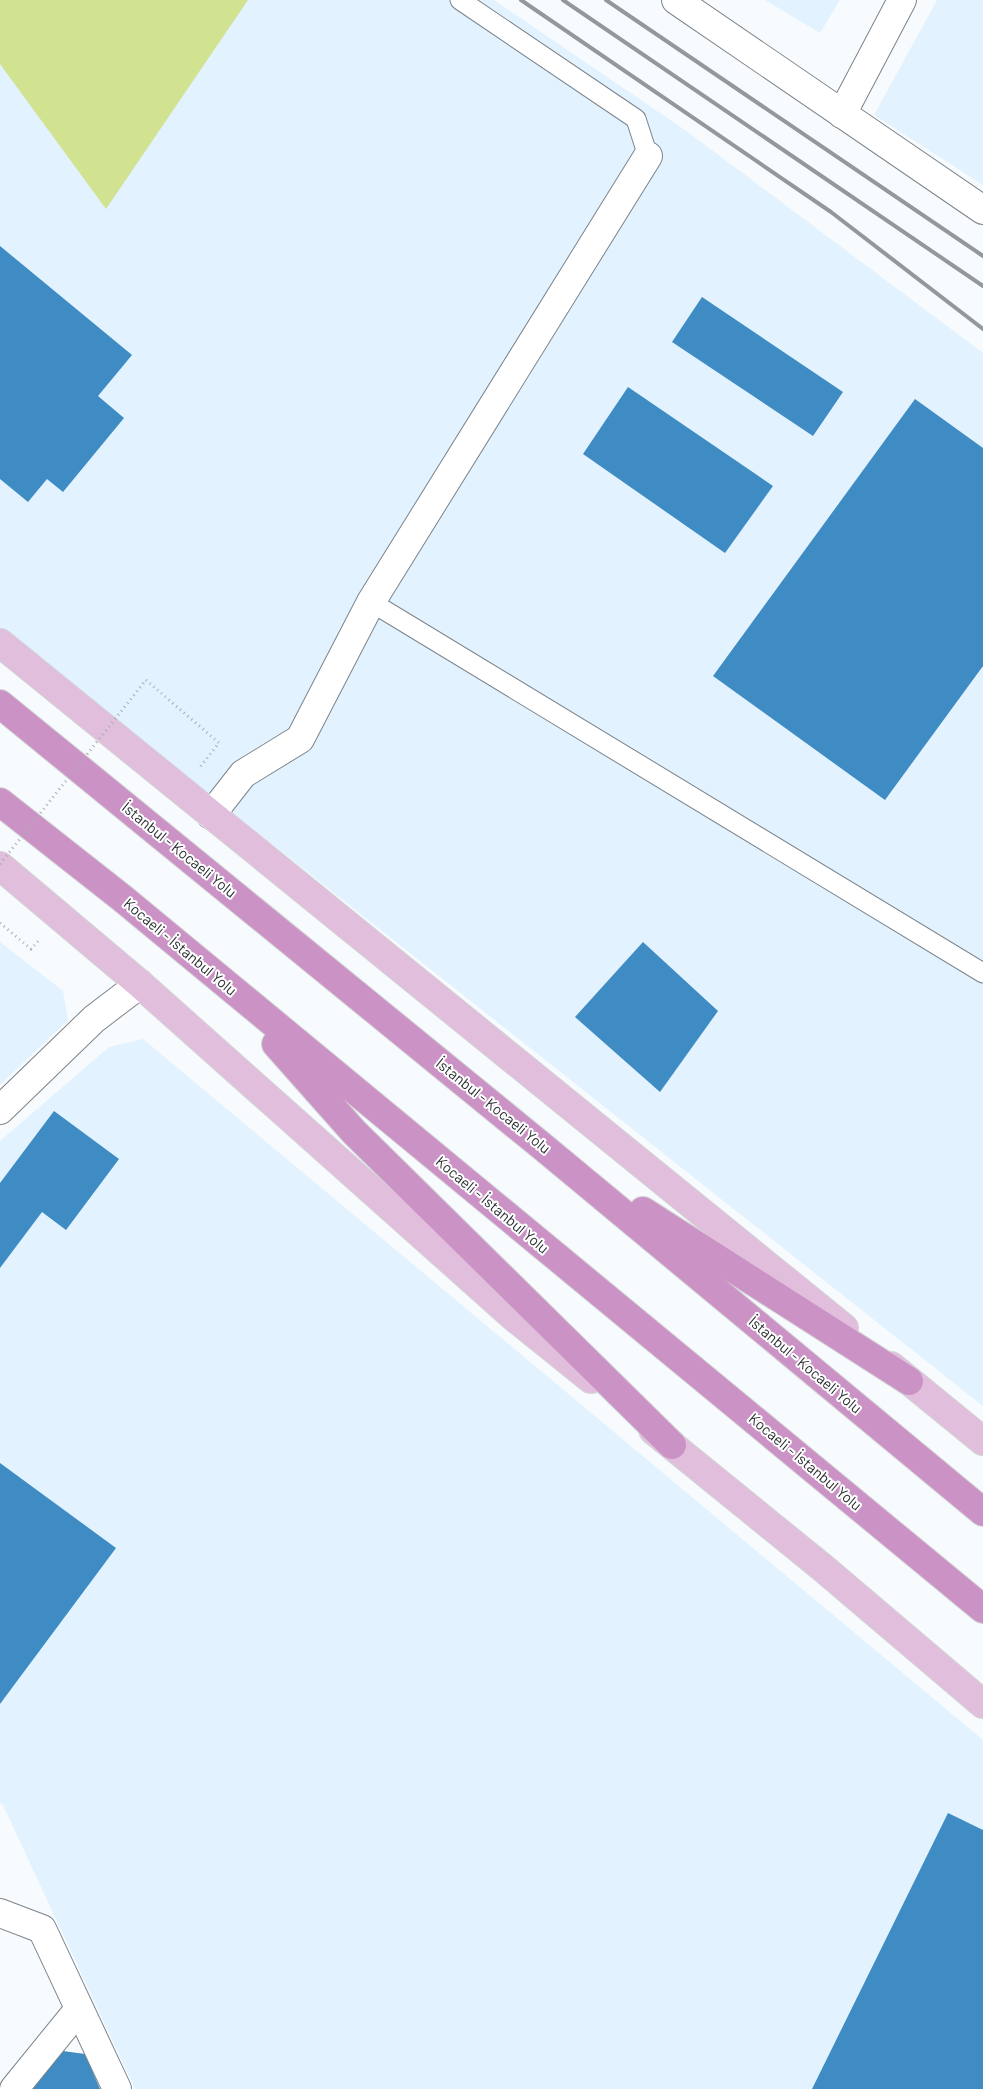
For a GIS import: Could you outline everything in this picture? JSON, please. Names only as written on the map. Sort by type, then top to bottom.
[{"type":"highway","name":"İstanbul - Kocaeli Yolu","points":[[0,704],[543,1147],[983,1512]]},
{"type":"highway","name":"Kocaeli - İstanbul Yolu","points":[[0,802],[122,898],[983,1609]]},
{"type":"highway","points":[[219,979],[354,1132],[672,1445]]},
{"type":"highway","points":[[543,1147],[909,1381]]},
{"type":"main road","points":[[0,643],[983,1441]]},
{"type":"main road","points":[[0,865],[140,984],[515,1318],[822,1568],[983,1704]]},
{"type":"street","points":[[676,0],[983,210]]},
{"type":"street","points":[[842,114],[902,0]]},
{"type":"street","points":[[211,815],[243,774],[300,739],[371,602],[648,156]]},
{"type":"street","points":[[0,1110],[94,1018],[140,984]]},
{"type":"street","points":[[0,1913],[42,1929],[118,2089]]},
{"type":"street","points":[[14,2089],[79,2009]]},
{"type":"lane","points":[[460,0],[636,119],[648,156]]},
{"type":"lane","points":[[371,602],[983,973]]},
{"type":"path","points":[[0,865],[146,680],[219,743]]},
{"type":"path","points":[[0,922],[32,949]]},
{"type":"shaded area","points":[[0,0],[494,0],[685,130],[983,353],[983,1406],[0,629]]},
{"type":"shaded area","points":[[765,0],[840,0],[820,33]]},
{"type":"shaded area","points":[[937,0],[983,0],[983,185],[874,115]]},
{"type":"shaded area","points":[[0,942],[63,991],[68,1020],[0,1085]]},
{"type":"shaded area","points":[[143,1039],[983,1740],[983,2089],[135,2089],[2,1803],[0,1804],[0,1141],[109,1047]]},
{"type":"green space","points":[[0,0],[248,0],[106,209],[0,64]]},
{"type":"building","points":[[0,246],[132,355],[98,396],[124,418],[63,492],[47,479],[28,502],[0,479]]},
{"type":"building","points":[[702,297],[843,392],[813,436],[672,342]]},
{"type":"building","points":[[628,387],[773,486],[725,553],[583,454]]},
{"type":"building","points":[[915,399],[983,448],[983,666],[885,800],[713,676]]},
{"type":"building","points":[[643,942],[718,1011],[660,1092],[575,1017]]},
{"type":"building","points":[[54,1111],[119,1159],[66,1230],[42,1212],[0,1268],[0,1183]]},
{"type":"building","points":[[0,1463],[116,1548],[0,1704]]},
{"type":"building","points":[[948,1813],[983,1830],[983,2089],[812,2089]]},
{"type":"building","points":[[63,2051],[85,2054],[100,2089],[31,2089]]},
{"type":"railway","points":[[521,0],[831,212],[983,329]]},
{"type":"railway","points":[[563,0],[983,286]]},
{"type":"railway","points":[[606,0],[983,256]]}]
